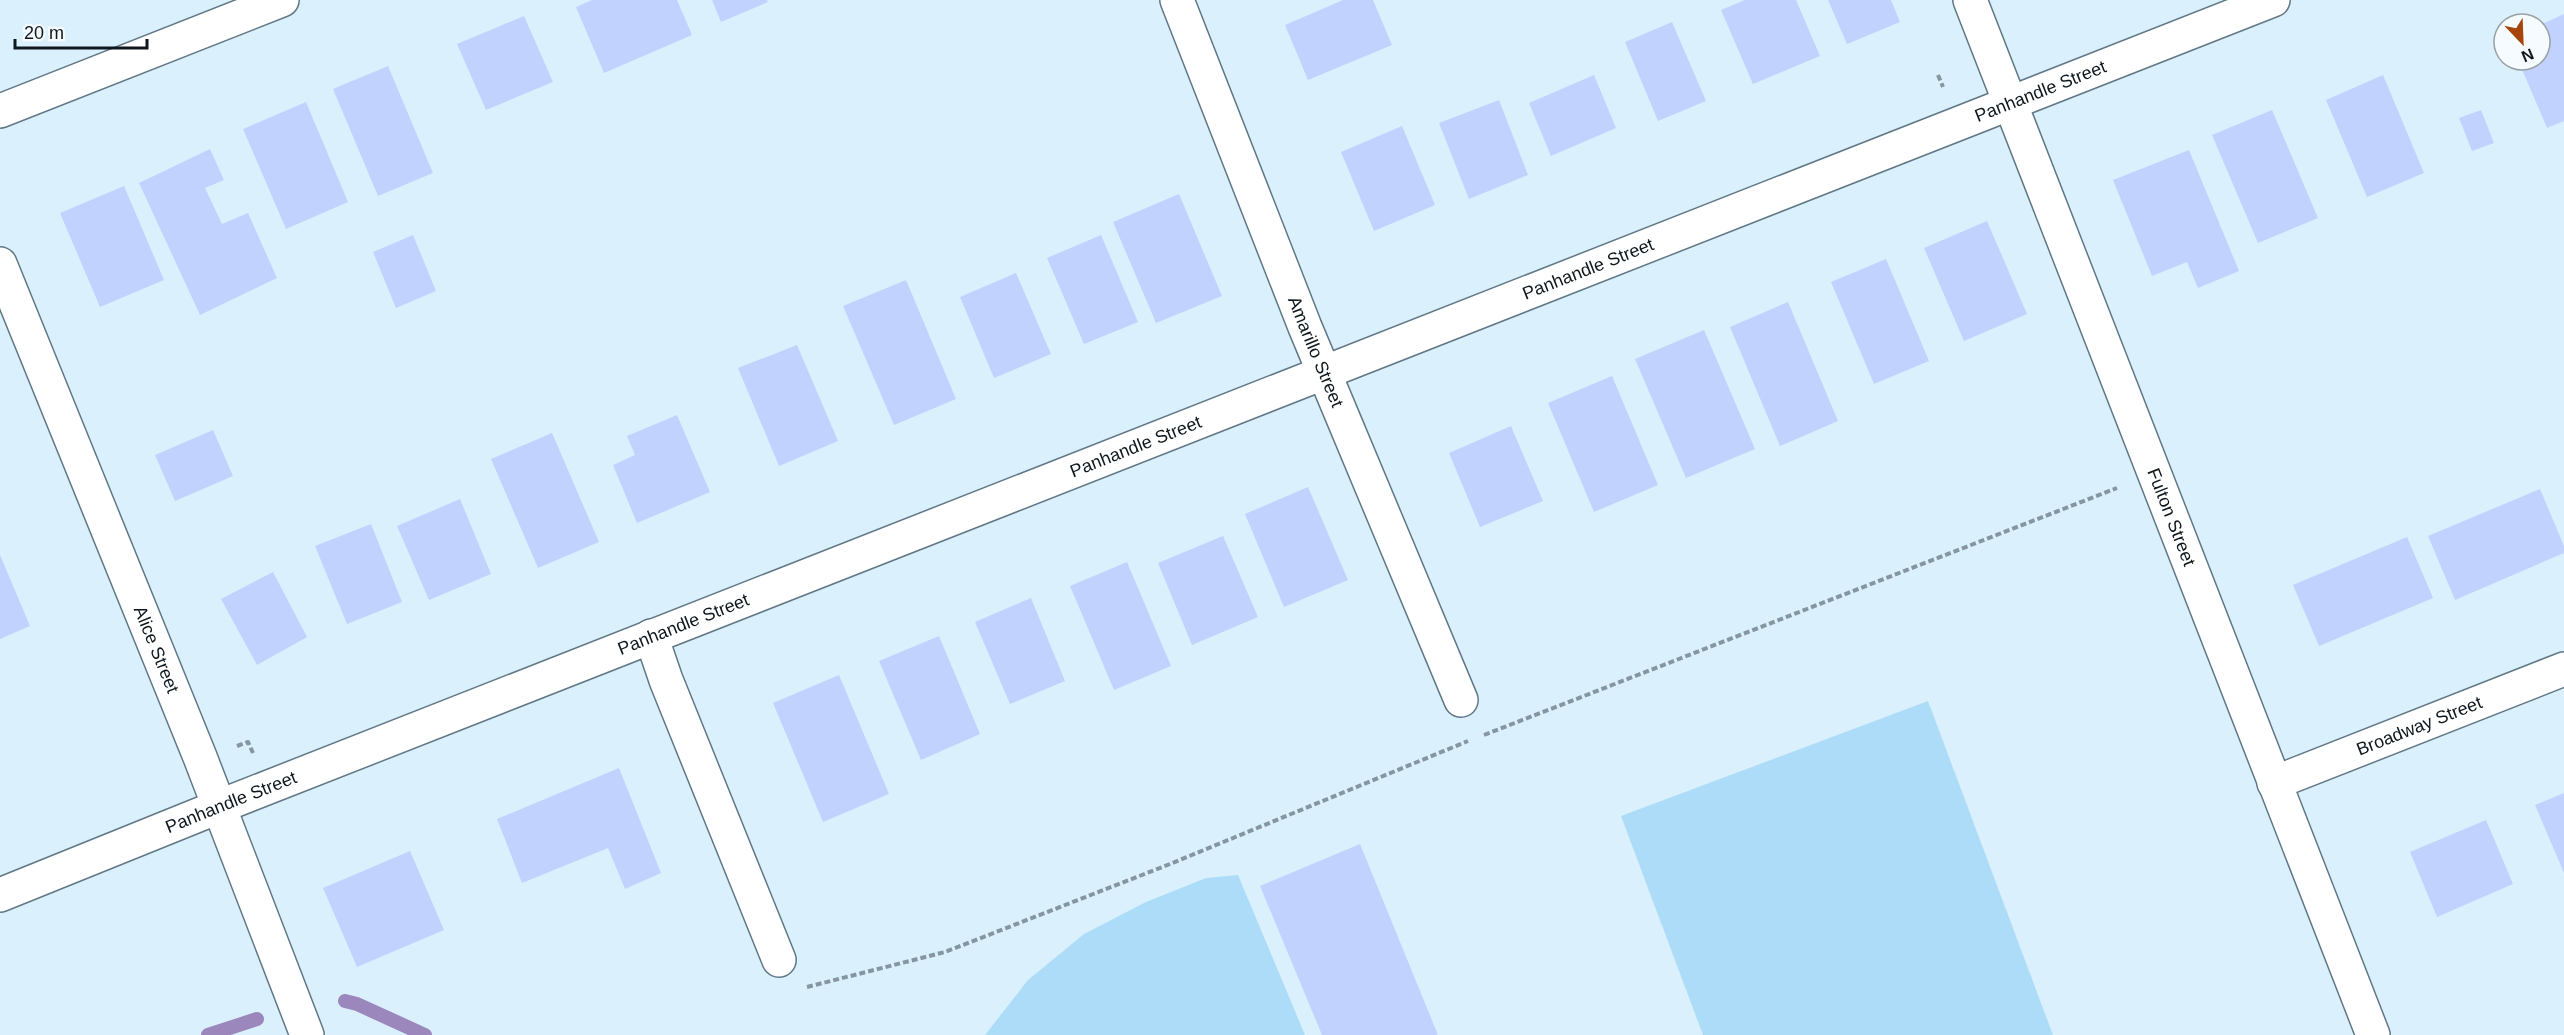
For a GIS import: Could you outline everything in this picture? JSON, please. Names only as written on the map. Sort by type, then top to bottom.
[{"type":"street","points":[[0,111],[282,0]]},
{"type":"street","name":"Amarillo Street","points":[[1178,0],[1323,373],[1461,700]]},
{"type":"street","name":"Fulton Street","points":[[1970,0],[2373,1035]]},
{"type":"street","name":"Panhandle Street","points":[[0,896],[651,636],[2273,0]]},
{"type":"street","name":"Alice Street","points":[[0,264],[307,1035]]},
{"type":"street","points":[[651,636],[666,680],[779,960]]},
{"type":"street","name":"Broadway Street","points":[[2274,783],[2564,669]]},
{"type":"path","points":[[1938,75],[1944,91]]},
{"type":"path","points":[[779,960],[798,990],[945,952],[1170,864],[1468,741],[2154,473]]},
{"type":"shaded area","points":[[1928,701],[2053,1035],[1703,1035],[1621,816]]},
{"type":"shaded area","points":[[1238,875],[1305,1035],[985,1035],[1028,980],[1084,934],[1146,902],[1206,878]]},
{"type":"building","points":[[592,0],[677,0],[692,35],[604,73],[576,7]]},
{"type":"building","points":[[712,0],[767,0],[768,2],[721,22]]},
{"type":"building","points":[[1343,0],[1373,0],[1392,45],[1308,80],[1285,25]]},
{"type":"building","points":[[1745,0],[1796,0],[1820,56],[1753,84],[1721,10]]},
{"type":"building","points":[[1828,0],[1891,0],[1900,22],[1847,44]]},
{"type":"building","points":[[2564,14],[2564,121],[2547,128],[2523,72],[2552,72],[2552,20]]},
{"type":"building","points":[[524,16],[553,82],[486,110],[457,44]]},
{"type":"building","points":[[1672,22],[1706,101],[1658,121],[1625,42]]},
{"type":"building","points":[[388,66],[433,173],[378,196],[333,89]]},
{"type":"building","points":[[1594,75],[1616,128],[1551,156],[1529,103]]},
{"type":"building","points":[[2383,75],[2424,173],[2367,197],[2326,100]]},
{"type":"building","points":[[1499,100],[1528,175],[1469,199],[1439,123]]},
{"type":"building","points":[[306,102],[348,202],[286,229],[243,129]]},
{"type":"building","points":[[2272,110],[2318,218],[2258,243],[2212,135]]},
{"type":"building","points":[[2481,110],[2494,143],[2472,151],[2459,118]]},
{"type":"building","points":[[1402,126],[1435,205],[1374,231],[1341,152]]},
{"type":"building","points":[[210,149],[224,180],[205,188],[222,224],[248,213],[277,278],[200,315],[139,183]]},
{"type":"building","points":[[2189,150],[2239,271],[2198,288],[2187,262],[2152,276],[2113,180]]},
{"type":"building","points":[[124,186],[164,280],[100,307],[60,213]]},
{"type":"building","points":[[1179,194],[1222,296],[1156,323],[1113,222]]},
{"type":"building","points":[[1987,221],[2027,314],[1964,341],[1924,248]]},
{"type":"building","points":[[413,235],[436,291],[396,308],[373,252]]},
{"type":"building","points":[[1101,235],[1138,322],[1084,344],[1047,258]]},
{"type":"building","points":[[1886,259],[1929,361],[1874,384],[1831,282]]},
{"type":"building","points":[[1016,273],[1051,354],[994,378],[960,297]]},
{"type":"building","points":[[906,280],[956,399],[894,425],[843,306]]},
{"type":"building","points":[[1788,302],[1838,421],[1780,446],[1730,327]]},
{"type":"building","points":[[1704,330],[1755,449],[1686,478],[1635,359]]},
{"type":"building","points":[[797,345],[838,441],[779,466],[738,368]]},
{"type":"building","points":[[1612,376],[1658,485],[1594,512],[1548,403]]},
{"type":"building","points":[[677,415],[710,492],[637,523],[613,465],[635,455],[627,436]]},
{"type":"building","points":[[1511,426],[1543,501],[1480,527],[1449,453]]},
{"type":"building","points":[[213,430],[233,476],[175,501],[155,455]]},
{"type":"building","points":[[552,433],[599,542],[538,568],[491,459]]},
{"type":"building","points":[[1308,487],[1348,580],[1284,607],[1245,514]]},
{"type":"building","points":[[2540,489],[2564,546],[2564,553],[2455,600],[2428,536]]},
{"type":"building","points":[[460,499],[491,574],[429,600],[397,526]]},
{"type":"building","points":[[371,524],[402,602],[347,624],[315,546]]},
{"type":"building","points":[[1223,536],[1258,617],[1192,645],[1158,563]]},
{"type":"building","points":[[2407,537],[2433,598],[2319,646],[2293,585]]},
{"type":"building","points":[[0,555],[30,626],[0,639]]},
{"type":"building","points":[[1127,562],[1171,666],[1114,690],[1070,586]]},
{"type":"building","points":[[273,572],[307,637],[257,665],[221,599]]},
{"type":"building","points":[[1031,598],[1065,681],[1010,704],[975,622]]},
{"type":"building","points":[[939,636],[980,734],[921,760],[879,661]]},
{"type":"building","points":[[839,675],[889,794],[823,822],[773,703]]},
{"type":"building","points":[[619,768],[661,873],[625,889],[608,848],[522,883],[497,819]]},
{"type":"building","points":[[2564,793],[2564,873],[2535,805]]},
{"type":"building","points":[[2486,820],[2513,884],[2437,917],[2410,852]]},
{"type":"building","points":[[1360,844],[1438,1035],[1322,1035],[1260,886]]},
{"type":"building","points":[[410,851],[444,930],[357,967],[323,888]]},
{"type":"waterway","points":[[345,1001],[357,1004],[425,1035]]},
{"type":"waterway","points":[[208,1035],[257,1019]]}]
